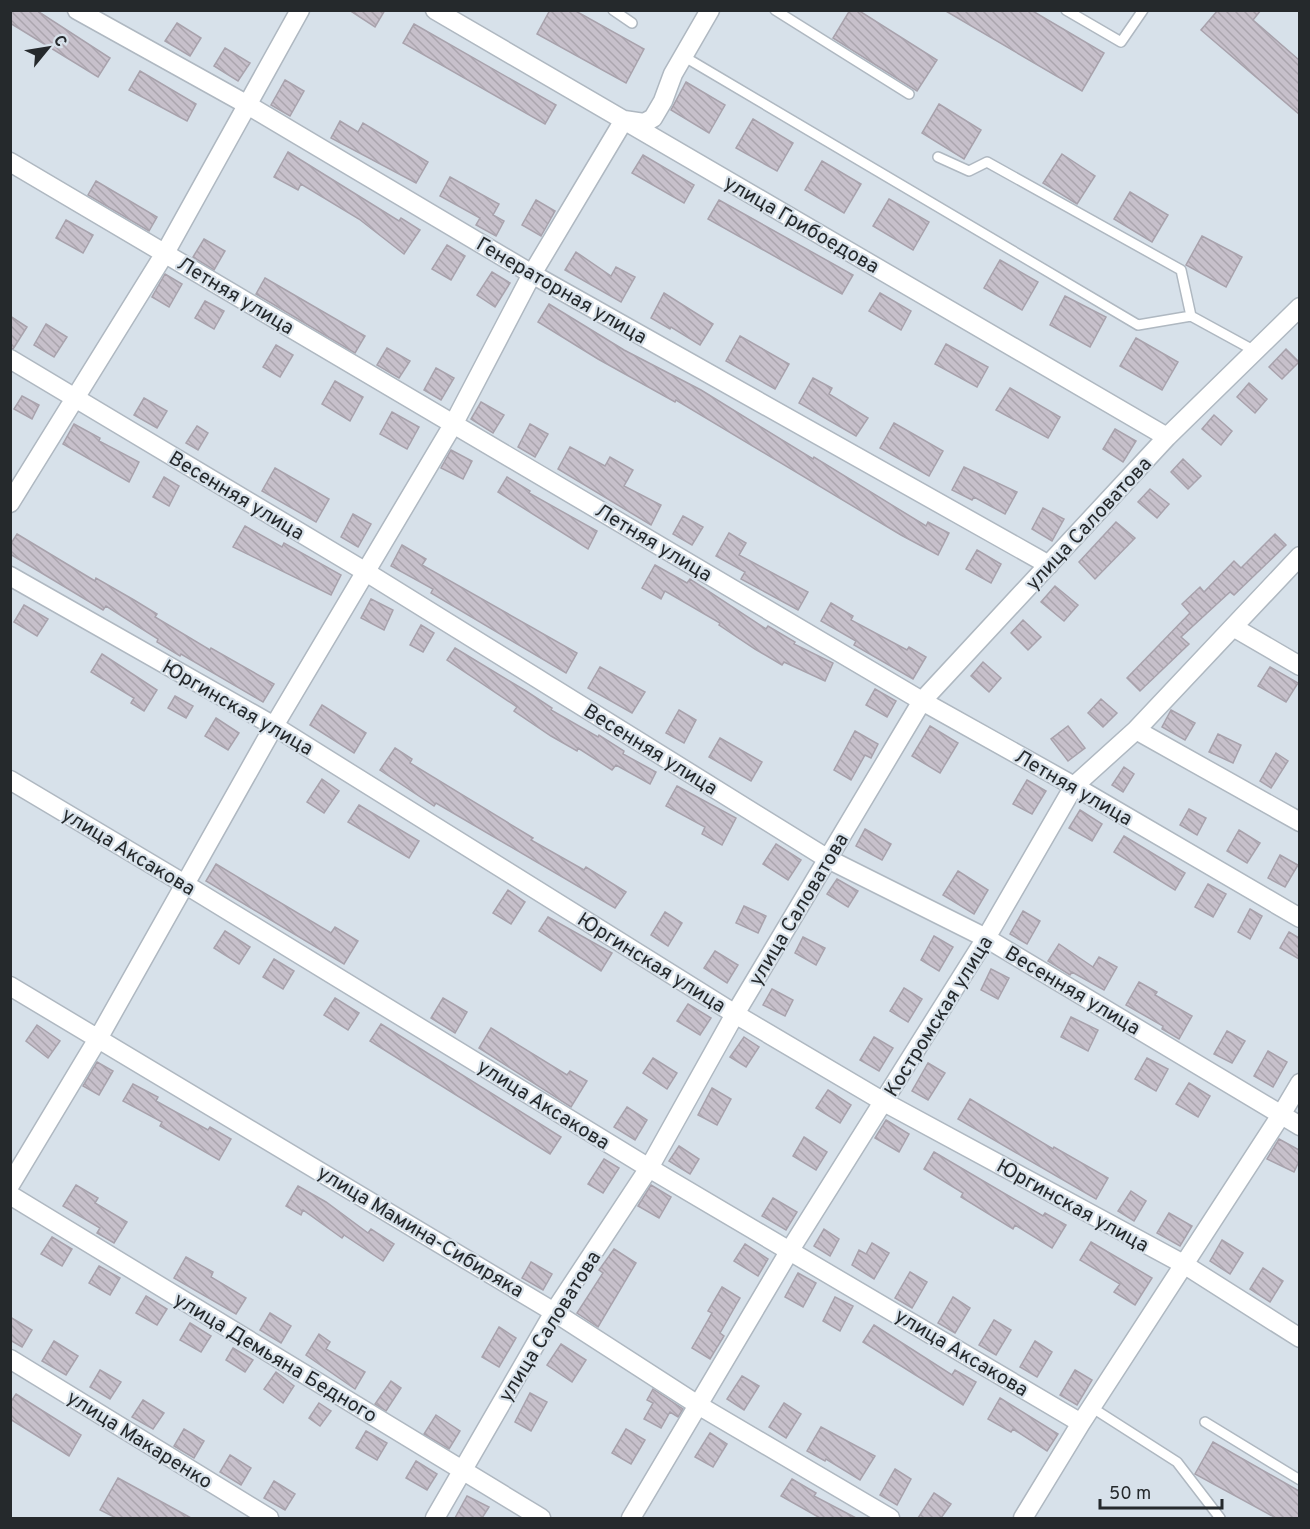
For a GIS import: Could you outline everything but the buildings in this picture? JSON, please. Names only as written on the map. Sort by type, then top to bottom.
[{"type":"street","name":"Генераторная улица","points":[[77,10],[246,104],[532,274],[1049,566]]},
{"type":"street","points":[[10,503],[77,399],[165,253],[300,10]]},
{"type":"street","name":"улица Грибоедова","points":[[435,10],[1167,437]]},
{"type":"street","points":[[10,1185],[99,1037],[183,883],[274,726],[454,423],[532,274],[624,120],[644,123],[653,118],[683,56],[710,10]]},
{"type":"street","name":"Летняя улица","points":[[10,162],[922,701],[1074,786],[1299,918]]},
{"type":"street","name":"улица Саловатова","points":[[435,1518],[554,1312],[648,1168],[735,1014],[922,701],[1167,437],[1299,307]]},
{"type":"street","name":"Весенняя улица","points":[[10,359],[366,572],[828,859],[986,938],[1299,1126]]},
{"type":"street","name":"Костромская улица","points":[[631,1518],[790,1250],[986,938],[1074,786],[1136,730],[1299,556]]},
{"type":"street","name":"Юргинская улица","points":[[10,576],[274,726],[735,1014],[884,1102],[1185,1265],[1299,1338]]},
{"type":"street","points":[[1233,627],[1299,666]]},
{"type":"street","points":[[1136,730],[1299,822]]},
{"type":"street","name":"улица Аксакова","points":[[10,780],[183,883],[648,1168],[1081,1423]]},
{"type":"street","name":"улица Мамина-Сибиряка","points":[[10,986],[99,1037],[554,1312],[698,1405],[890,1518]]},
{"type":"street","points":[[1023,1518],[1081,1423],[1281,1115],[1299,1083]]},
{"type":"street","name":"улица Демьяна Бедного","points":[[10,1195],[541,1518]]},
{"type":"street","name":"улица Макаренко","points":[[10,1359],[269,1518]]},
{"type":"lane","points":[[613,10],[632,23]]},
{"type":"lane","points":[[775,10],[909,94]]},
{"type":"lane","points":[[1066,10],[1121,42],[1143,10]]},
{"type":"lane","points":[[683,56],[1138,325],[1191,316],[1255,351]]},
{"type":"lane","points":[[938,157],[969,171],[987,162],[1181,270],[1191,316]]},
{"type":"lane","points":[[1092,1407],[1177,1462],[1220,1518]]},
{"type":"lane","points":[[1205,1422],[1299,1480]]}]
